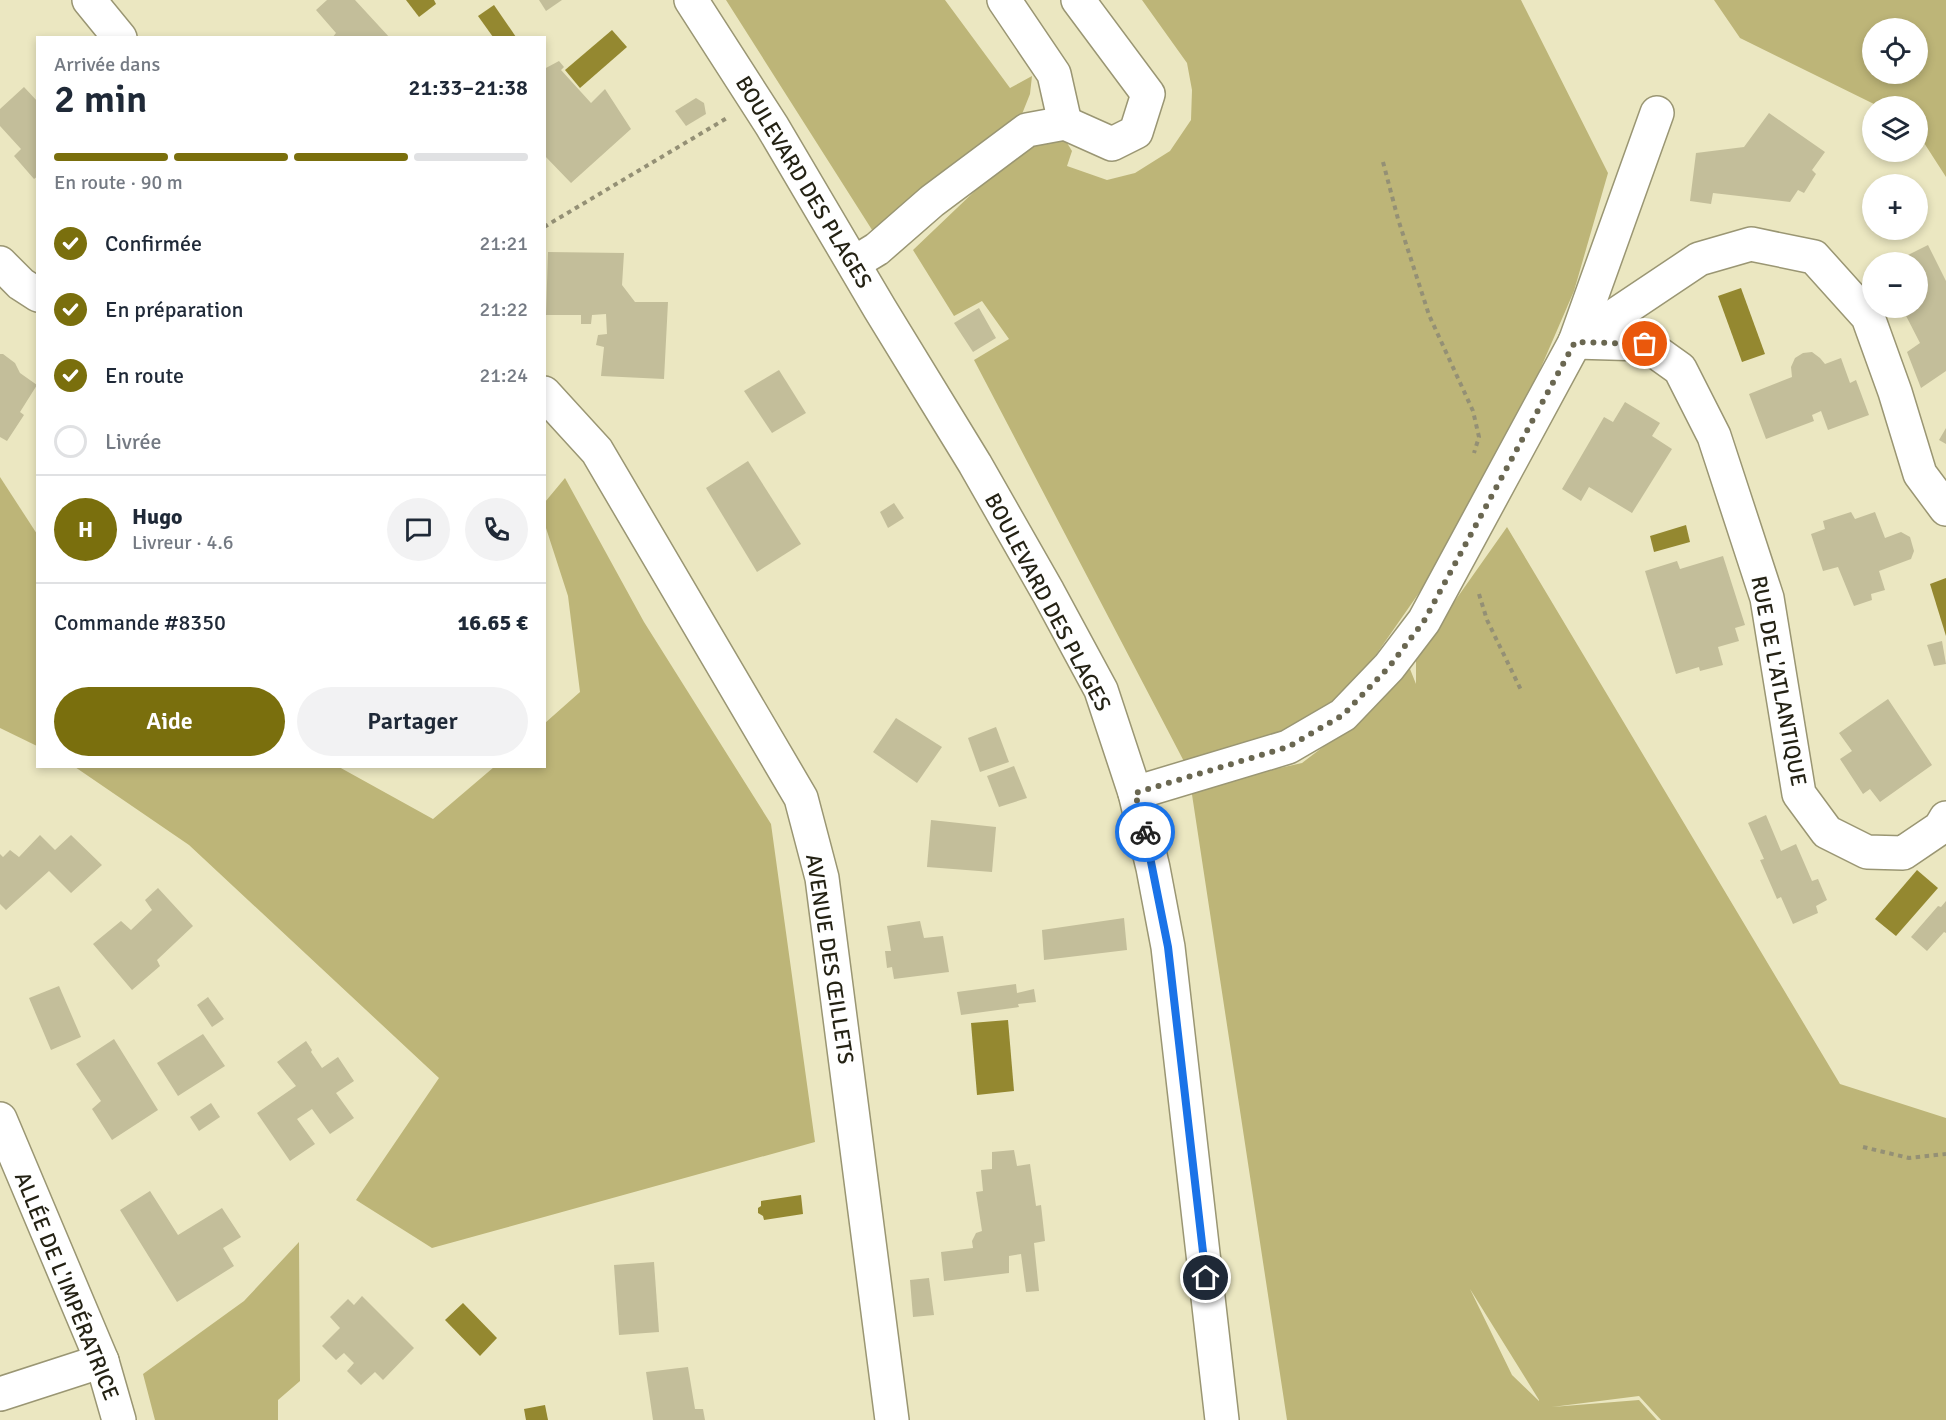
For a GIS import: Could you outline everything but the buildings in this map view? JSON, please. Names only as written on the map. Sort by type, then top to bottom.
[{"type":"street","points":[[89,0],[118,36]]},
{"type":"street","name":"BOULEVARD DES PLAGES","points":[[692,0],[756,100],[975,464],[1101,690],[1135,793],[1153,868],[1168,947],[1222,1420]]},
{"type":"street","points":[[1004,0],[1054,74],[1065,123]]},
{"type":"street","points":[[854,263],[877,249],[932,201],[1027,129],[1065,123],[1112,144],[1136,132],[1148,94],[1078,0]]},
{"type":"street","points":[[1135,793],[1288,747],[1343,715],[1389,667],[1424,621],[1575,342],[1657,113]]},
{"type":"street","points":[[1575,342],[1699,259],[1751,244],[1814,257],[1868,317],[1895,392],[1920,474],[1946,508]]},
{"type":"street","points":[[0,263],[21,284],[36,294]]},
{"type":"street","name":"RUE DE L'ATLANTIQUE","points":[[1575,342],[1645,344],[1680,369],[1714,436],[1767,598],[1799,794],[1827,832],[1867,852],[1903,854],[1940,828],[1946,818]]},
{"type":"street","name":"AVENUE DES ŒILLETS","points":[[546,395],[597,451],[801,798],[822,878],[892,1420]]},
{"type":"street","name":"ALLÉE DE L'IMPÉRATRICE","points":[[0,1119],[102,1361],[119,1420]]},
{"type":"street","points":[[0,1394],[102,1361]]},
{"type":"path","points":[[546,226],[756,100]]},
{"type":"path","points":[[1383,162],[1398,219],[1429,315],[1473,411],[1479,437],[1473,457]]},
{"type":"path","points":[[1464,547],[1487,620],[1522,692]]},
{"type":"path","points":[[1863,1147],[1909,1158],[1946,1154]]},
{"type":"shaded area","points":[[406,0],[434,0],[436,4],[419,17]]},
{"type":"shaded area","points":[[726,0],[945,0],[1010,88],[1032,76],[1030,94],[1022,114],[874,233]]},
{"type":"shaded area","points":[[1142,0],[1521,0],[1608,173],[1574,291],[1523,409],[1444,557],[1366,669],[1334,705],[1277,742],[1189,771],[974,360],[1009,339],[982,301],[954,316],[913,250],[1023,148],[1064,138],[1072,151],[1067,166],[1107,180],[1135,173],[1170,151],[1191,120],[1192,90],[1187,63]]},
{"type":"shaded area","points":[[1714,0],[1946,0],[1946,177],[1928,149],[1928,96],[1862,96],[1862,98],[1740,38]]},
{"type":"shaded area","points":[[494,5],[515,36],[492,36],[478,16]]},
{"type":"shaded area","points":[[612,30],[627,47],[580,88],[565,70]]},
{"type":"shaded area","points":[[1741,288],[1765,354],[1742,362],[1718,296]]},
{"type":"shaded area","points":[[0,477],[36,532],[36,746],[0,728]]},
{"type":"shaded area","points":[[565,478],[644,622],[771,824],[815,1142],[432,1248],[356,1200],[439,1078],[189,845],[76,768],[341,768],[433,819],[493,768],[546,768],[546,722],[580,692],[568,596],[546,528],[546,501]]},
{"type":"shaded area","points":[[1686,525],[1690,542],[1654,552],[1650,536]]},
{"type":"shaded area","points":[[1507,527],[1840,1084],[1946,1118],[1946,1420],[1661,1420],[1639,1396],[1552,1407],[1639,1400],[1657,1420],[1287,1420],[1191,788],[1302,763],[1353,724],[1408,664],[1416,684],[1416,656]],"holes":[[[1470,1289],[1539,1400],[1512,1375]]]},
{"type":"shaded area","points":[[1946,578],[1946,636],[1930,584]]},
{"type":"shaded area","points":[[1917,870],[1938,888],[1896,936],[1875,919]]},
{"type":"shaded area","points":[[1008,1020],[1014,1091],[977,1095],[971,1023]]},
{"type":"shaded area","points":[[801,1195],[803,1214],[764,1220],[763,1216],[758,1213],[761,1201]]},
{"type":"shaded area","points":[[299,1242],[300,1381],[278,1400],[278,1420],[155,1420],[143,1374],[244,1301]]},
{"type":"shaded area","points":[[463,1303],[497,1338],[480,1356],[445,1320]]},
{"type":"shaded area","points":[[545,1405],[548,1420],[526,1420],[524,1409]]},
{"type":"way so far","points":[[1145,832],[1135,793],[1288,747],[1343,715],[1389,667],[1424,621],[1575,342],[1645,344]]},
{"type":"route","points":[[1145,832],[1168,947],[1206,1278]]}]
